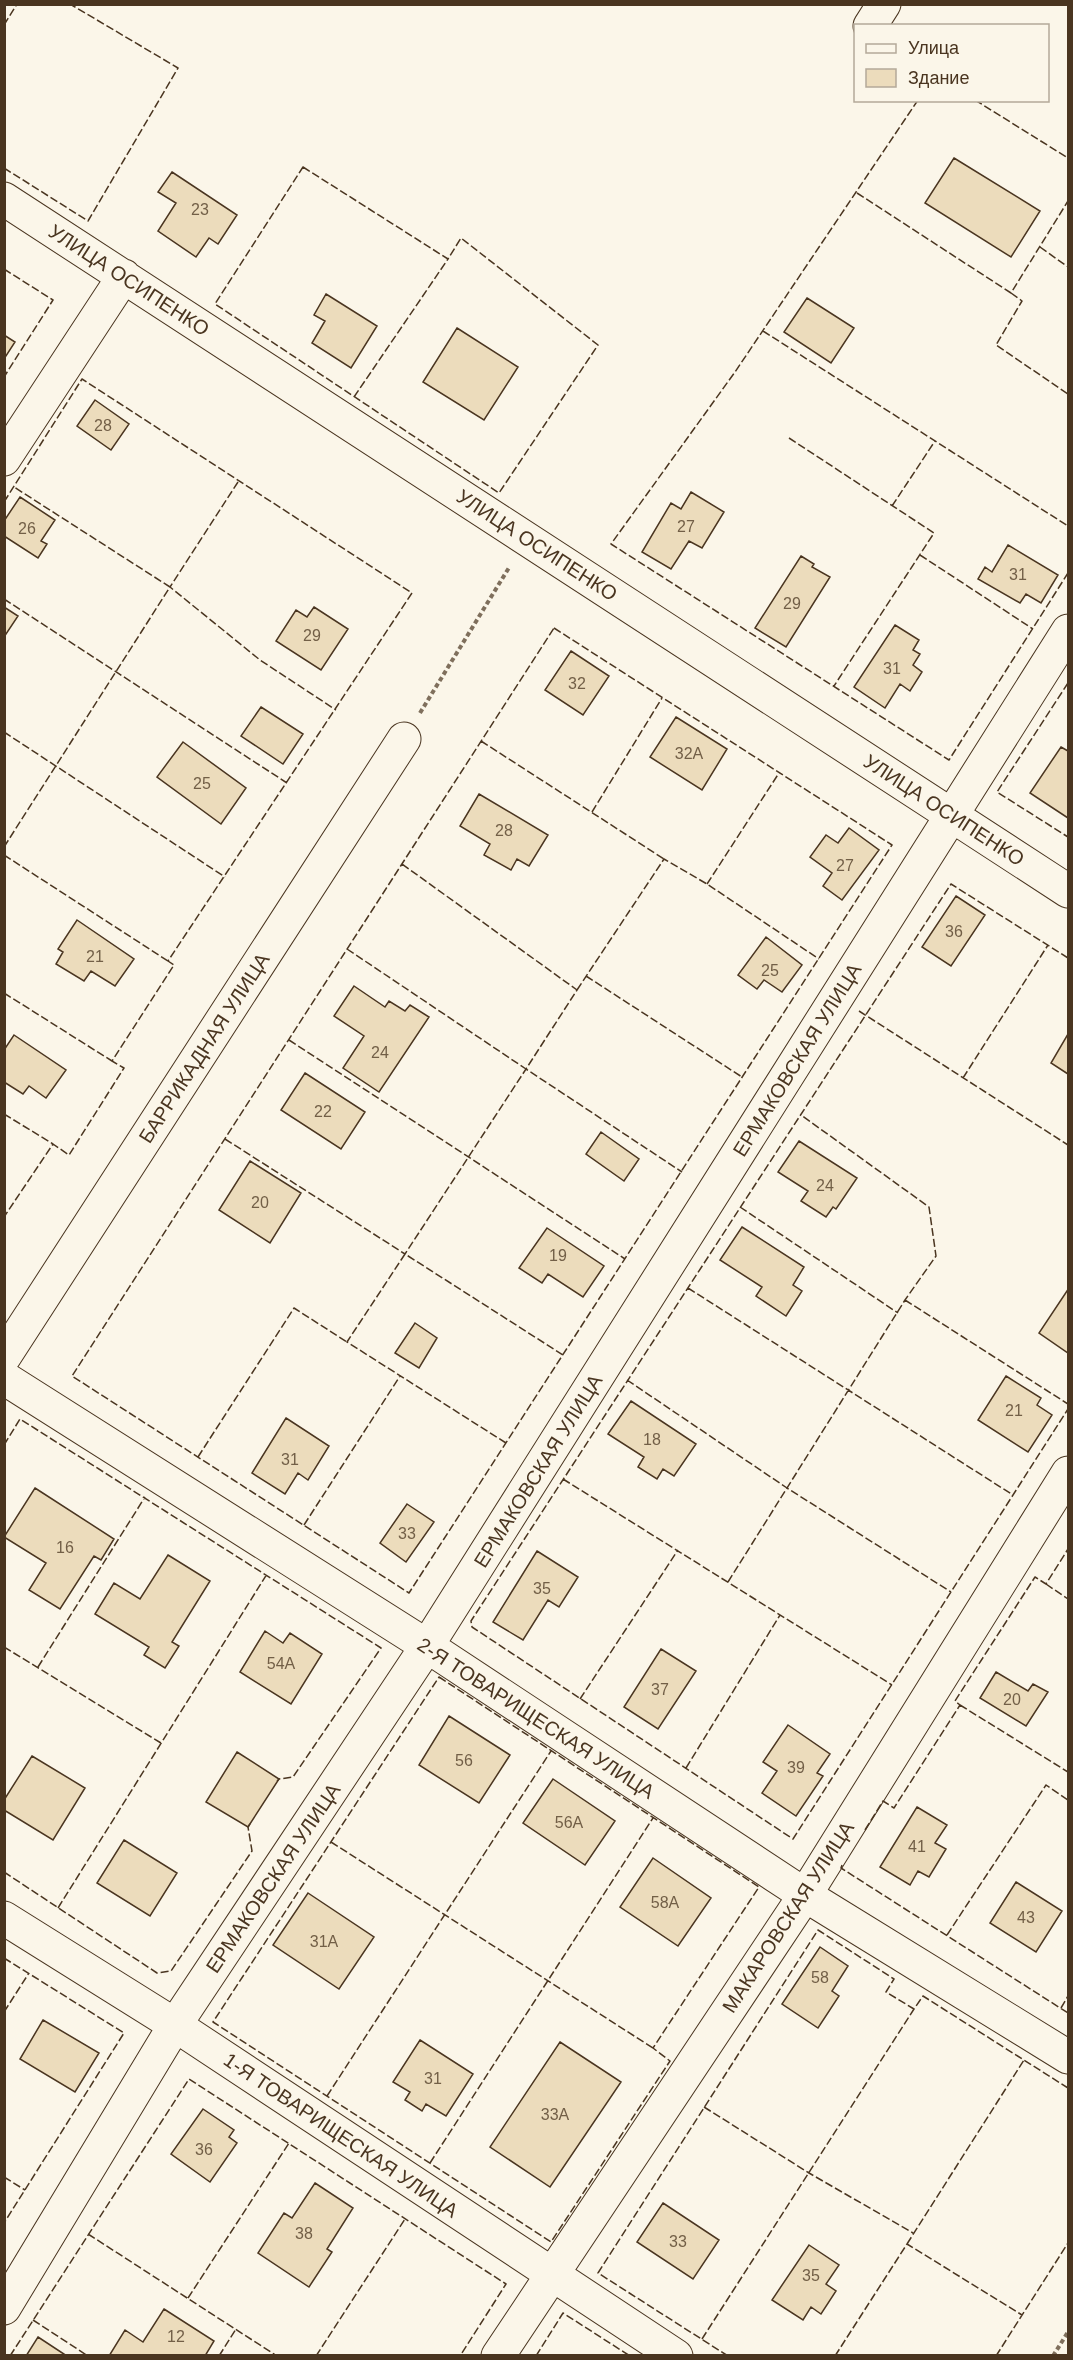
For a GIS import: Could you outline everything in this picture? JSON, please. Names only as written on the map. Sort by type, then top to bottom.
[{"type":"street","points":[[871,24],[884,4]]},
{"type":"street","name":"УЛИЦА ОСИПЕНКО","points":[[4,199],[1068,891]]},
{"type":"street","points":[[4,459],[124,276]]},
{"type":"street","name":"ЕРМАКОВСКАЯ УЛИЦА","points":[[4,2308],[175,2025],[427,1646],[1068,631]]},
{"type":"street","name":"БАРРИКАДНАЯ УЛИЦА","points":[[4,1358],[404,739]]},
{"type":"street","name":"2-Я ТОВАРИЩЕСКАЯ УЛИЦА","points":[[4,1378],[427,1646],[805,1894],[1068,2057]]},
{"type":"street","name":"МАКАРОВСКАЯ УЛИЦА","points":[[498,2355],[805,1894],[1068,1473]]},
{"type":"street","name":"1-Я ТОВАРИЩЕСКАЯ УЛИЦА","points":[[4,1918],[175,2025],[676,2355]]},
{"type":"path","points":[[404,739],[527,538]]},
{"type":"path","points":[[1053,2355],[1068,2332]]},
{"type":"building","points":[[954,158],[1040,211],[1011,257],[925,203]]},
{"type":"building","points":[[172,172],[237,215],[218,244],[209,238],[196,257],[158,231],[176,203],[158,192]]},
{"type":"building","points":[[326,294],[377,326],[351,368],[312,343],[325,321],[314,315]]},
{"type":"building","points":[[807,298],[854,328],[831,363],[784,332]]},
{"type":"building","points":[[457,328],[518,367],[484,420],[423,382]]},
{"type":"building","points":[[4,335],[15,342],[4,359]]},
{"type":"building","points":[[95,400],[129,424],[111,450],[77,426]]},
{"type":"building","points":[[691,492],[724,512],[702,548],[689,541],[671,569],[642,552],[671,503],[681,509]]},
{"type":"building","points":[[20,497],[55,520],[41,541],[47,544],[38,558],[4,536],[4,521]]},
{"type":"building","points":[[1008,545],[1058,575],[1041,603],[1026,594],[1020,603],[978,579],[985,567],[992,572]]},
{"type":"building","points":[[801,556],[814,564],[812,567],[830,577],[786,647],[755,628]]},
{"type":"building","points":[[4,607],[18,616],[4,637]]},
{"type":"building","points":[[314,607],[348,629],[321,670],[276,641],[296,610],[307,617]]},
{"type":"building","points":[[895,625],[919,640],[913,650],[920,654],[913,665],[922,672],[910,691],[900,684],[885,708],[854,687]]},
{"type":"building","points":[[571,651],[609,676],[583,715],[545,690]]},
{"type":"building","points":[[261,707],[303,734],[283,764],[241,736]]},
{"type":"building","points":[[676,717],[727,749],[702,790],[650,757]]},
{"type":"building","points":[[183,742],[246,788],[221,824],[157,777]]},
{"type":"building","points":[[1061,747],[1068,751],[1068,818],[1030,793]]},
{"type":"building","points":[[479,794],[548,835],[529,866],[517,859],[511,870],[484,855],[490,844],[460,826]]},
{"type":"building","points":[[849,828],[879,850],[842,900],[823,886],[832,873],[810,857],[826,835],[838,843]]},
{"type":"building","points":[[956,896],[985,915],[951,966],[922,947]]},
{"type":"building","points":[[77,920],[134,959],[115,986],[91,971],[84,981],[56,964],[63,952],[58,949]]},
{"type":"building","points":[[766,937],[802,965],[782,992],[764,980],[757,989],[738,975]]},
{"type":"building","points":[[354,986],[385,1007],[389,1001],[405,1011],[410,1005],[429,1017],[379,1092],[343,1068],[364,1036],[334,1016]]},
{"type":"building","points":[[1068,1034],[1068,1074],[1051,1063]]},
{"type":"building","points":[[14,1035],[66,1070],[46,1098],[29,1086],[23,1094],[4,1082],[4,1050]]},
{"type":"building","points":[[305,1073],[365,1112],[341,1149],[281,1110]]},
{"type":"building","points":[[601,1132],[639,1159],[624,1181],[586,1154]]},
{"type":"building","points":[[799,1141],[857,1178],[836,1209],[833,1207],[826,1217],[801,1201],[808,1191],[778,1172]]},
{"type":"building","points":[[250,1161],[301,1193],[270,1243],[219,1210]]},
{"type":"building","points":[[742,1227],[804,1267],[793,1285],[802,1291],[786,1316],[756,1296],[762,1287],[720,1260]]},
{"type":"building","points":[[547,1228],[604,1266],[583,1297],[548,1274],[542,1283],[519,1268]]},
{"type":"building","points":[[1068,1292],[1068,1353],[1039,1333]]},
{"type":"building","points":[[415,1323],[437,1338],[419,1368],[395,1353]]},
{"type":"building","points":[[1006,1376],[1041,1398],[1037,1405],[1052,1415],[1028,1452],[978,1420]]},
{"type":"building","points":[[631,1401],[696,1444],[674,1476],[663,1469],[657,1479],[638,1467],[644,1457],[608,1434]]},
{"type":"building","points":[[286,1418],[329,1446],[308,1480],[298,1473],[285,1494],[252,1473]]},
{"type":"building","points":[[35,1488],[114,1539],[101,1560],[94,1556],[60,1609],[29,1590],[46,1563],[4,1537]]},
{"type":"building","points":[[407,1504],[434,1522],[406,1562],[380,1543]]},
{"type":"building","points":[[537,1551],[578,1577],[559,1607],[548,1600],[523,1640],[493,1622]]},
{"type":"building","points":[[168,1555],[210,1581],[172,1642],[179,1646],[165,1668],[144,1655],[149,1647],[95,1614],[114,1583],[140,1599]]},
{"type":"building","points":[[265,1631],[283,1643],[290,1633],[322,1654],[291,1704],[240,1672]]},
{"type":"building","points":[[661,1649],[696,1671],[658,1729],[624,1707]]},
{"type":"building","points":[[996,1672],[1028,1691],[1033,1684],[1048,1692],[1026,1726],[980,1698]]},
{"type":"building","points":[[449,1716],[510,1755],[479,1803],[419,1765]]},
{"type":"building","points":[[788,1725],[830,1754],[817,1773],[823,1776],[796,1816],[762,1793],[777,1771],[763,1762]]},
{"type":"building","points":[[237,1752],[279,1779],[248,1827],[206,1802]]},
{"type":"building","points":[[32,1756],[85,1788],[53,1840],[4,1810],[4,1800]]},
{"type":"building","points":[[553,1779],[615,1821],[585,1865],[523,1823]]},
{"type":"building","points":[[917,1807],[947,1825],[935,1843],[946,1849],[929,1877],[918,1871],[910,1885],[880,1867]]},
{"type":"building","points":[[124,1840],[177,1873],[150,1916],[97,1883]]},
{"type":"building","points":[[653,1858],[711,1898],[678,1946],[620,1907]]},
{"type":"building","points":[[1016,1882],[1062,1911],[1036,1952],[990,1923]]},
{"type":"building","points":[[308,1893],[374,1937],[339,1989],[273,1945]]},
{"type":"building","points":[[820,1947],[848,1966],[832,1991],[839,1996],[818,2028],[782,2004]]},
{"type":"building","points":[[43,2020],[99,2053],[75,2092],[20,2059]]},
{"type":"building","points":[[420,2040],[473,2074],[446,2116],[426,2104],[422,2111],[405,2100],[410,2092],[393,2082]]},
{"type":"building","points":[[560,2042],[621,2082],[550,2187],[490,2147]]},
{"type":"building","points":[[203,2109],[234,2130],[229,2137],[237,2143],[210,2182],[171,2154]]},
{"type":"building","points":[[315,2183],[353,2208],[327,2249],[332,2252],[309,2287],[258,2253],[284,2213],[292,2218]]},
{"type":"building","points":[[663,2203],[719,2240],[693,2279],[637,2242]]},
{"type":"building","points":[[809,2245],[839,2265],[826,2284],[836,2291],[821,2314],[811,2307],[803,2320],[772,2300]]},
{"type":"building","points":[[164,2309],[214,2341],[205,2356],[109,2356],[125,2330],[143,2342]]},
{"type":"building","points":[[38,2337],[67,2356],[26,2356]]},
{"type":"fence","points":[[4,25],[17,4]]},
{"type":"fence","points":[[4,168],[88,221],[178,68],[70,4]]},
{"type":"fence","points":[[917,102],[735,372],[611,544],[949,760],[1068,573]]},
{"type":"fence","points":[[978,102],[1068,158]]},
{"type":"fence","points":[[303,167],[448,259],[461,238],[598,345],[499,493],[215,304],[303,167]]},
{"type":"fence","points":[[857,193],[1011,293],[1068,201]]},
{"type":"fence","points":[[1040,247],[1068,267]]},
{"type":"fence","points":[[354,397],[448,259]]},
{"type":"fence","points":[[4,269],[53,300],[4,377]]},
{"type":"fence","points":[[1011,293],[1022,301],[996,345],[1068,394]]},
{"type":"fence","points":[[763,331],[1068,526]]},
{"type":"fence","points":[[4,502],[82,379],[412,593],[168,961],[174,965],[112,1061],[124,1068],[69,1155],[53,1144],[4,1217]]},
{"type":"fence","points":[[789,438],[934,533],[834,686]]},
{"type":"fence","points":[[892,506],[935,441]]},
{"type":"fence","points":[[238,482],[170,587],[260,660],[336,710]]},
{"type":"fence","points":[[4,847],[170,587],[14,487]]},
{"type":"fence","points":[[920,555],[1033,629]]},
{"type":"fence","points":[[4,599],[287,783]]},
{"type":"fence","points":[[554,628],[892,845],[409,1593],[72,1376],[554,628]]},
{"type":"fence","points":[[1068,683],[997,792],[1068,837]]},
{"type":"fence","points":[[592,812],[662,698]]},
{"type":"fence","points":[[4,732],[225,877]]},
{"type":"fence","points":[[481,741],[664,859]]},
{"type":"fence","points":[[707,884],[779,773]]},
{"type":"fence","points":[[4,855],[168,961]]},
{"type":"fence","points":[[577,990],[664,859],[707,884],[819,959]]},
{"type":"fence","points":[[347,949],[526,1069],[577,990],[402,864]]},
{"type":"fence","points":[[1068,958],[951,884],[471,1621],[472,1627],[793,1839],[1068,1409]]},
{"type":"fence","points":[[963,1078],[1048,945]]},
{"type":"fence","points":[[586,976],[742,1077]]},
{"type":"fence","points":[[4,993],[112,1061]]},
{"type":"fence","points":[[859,1011],[1068,1145]]},
{"type":"fence","points":[[289,1040],[625,1259]]},
{"type":"fence","points":[[225,1139],[405,1254],[526,1069],[682,1172]]},
{"type":"fence","points":[[4,1114],[53,1144]]},
{"type":"fence","points":[[728,1582],[905,1300],[936,1256],[929,1207],[801,1115]]},
{"type":"fence","points":[[740,1207],[898,1313]]},
{"type":"fence","points":[[506,1443],[347,1342],[405,1254],[563,1355]]},
{"type":"fence","points":[[688,1288],[1013,1495]]},
{"type":"fence","points":[[905,1300],[1068,1404]]},
{"type":"fence","points":[[198,1457],[294,1308],[347,1342]]},
{"type":"fence","points":[[304,1525],[400,1376]]},
{"type":"fence","points":[[627,1380],[787,1488],[951,1592]]},
{"type":"fence","points":[[4,1445],[20,1419],[381,1648],[293,1777],[277,1781]]},
{"type":"fence","points":[[563,1479],[892,1685]]},
{"type":"fence","points":[[38,1667],[145,1497]]},
{"type":"fence","points":[[865,1830],[883,1801],[894,1808],[960,1705],[955,1701],[1035,1577],[1046,1584],[1068,1549]]},
{"type":"fence","points":[[580,1699],[678,1550]]},
{"type":"fence","points":[[58,1908],[267,1574]]},
{"type":"fence","points":[[1046,1584],[1068,1599]]},
{"type":"fence","points":[[686,1768],[780,1615]]},
{"type":"fence","points":[[4,1647],[161,1743]]},
{"type":"fence","points":[[439,1677],[759,1887],[653,2048],[670,2061],[551,2242],[213,2022],[439,1677]]},
{"type":"fence","points":[[960,1705],[1068,1772]]},
{"type":"fence","points":[[327,2096],[551,1751]]},
{"type":"fence","points":[[947,1935],[1046,1785],[1068,1800]]},
{"type":"fence","points":[[430,2163],[653,1818]]},
{"type":"fence","points":[[4,1872],[157,1973],[171,1971],[252,1851],[248,1827],[250,1824]]},
{"type":"fence","points":[[331,1842],[653,2048]]},
{"type":"fence","points":[[842,1865],[841,1868],[1068,2013]]},
{"type":"fence","points":[[728,2356],[598,2273],[818,1930],[894,1979],[886,1992],[914,2009],[923,1996],[1068,2088]]},
{"type":"fence","points":[[4,1958],[124,2033],[4,2223]]},
{"type":"fence","points":[[4,2012],[29,1973]]},
{"type":"fence","points":[[1061,2008],[1068,1996]]},
{"type":"fence","points":[[702,2339],[914,2009]]},
{"type":"fence","points":[[907,2244],[1024,2060]]},
{"type":"fence","points":[[10,2356],[189,2079],[506,2284],[460,2356]]},
{"type":"fence","points":[[704,2107],[809,2173],[913,2233]]},
{"type":"fence","points":[[188,2298],[289,2143]]},
{"type":"fence","points":[[4,2177],[25,2190]]},
{"type":"fence","points":[[316,2356],[405,2219]]},
{"type":"fence","points":[[88,2234],[277,2356]]},
{"type":"fence","points":[[996,2356],[1068,2243]]},
{"type":"fence","points":[[835,2356],[907,2244],[1022,2315]]},
{"type":"fence","points":[[536,2356],[563,2313],[630,2356]]},
{"type":"fence","points":[[33,2320],[88,2356]]},
{"type":"fence","points":[[219,2356],[236,2329]]}]
